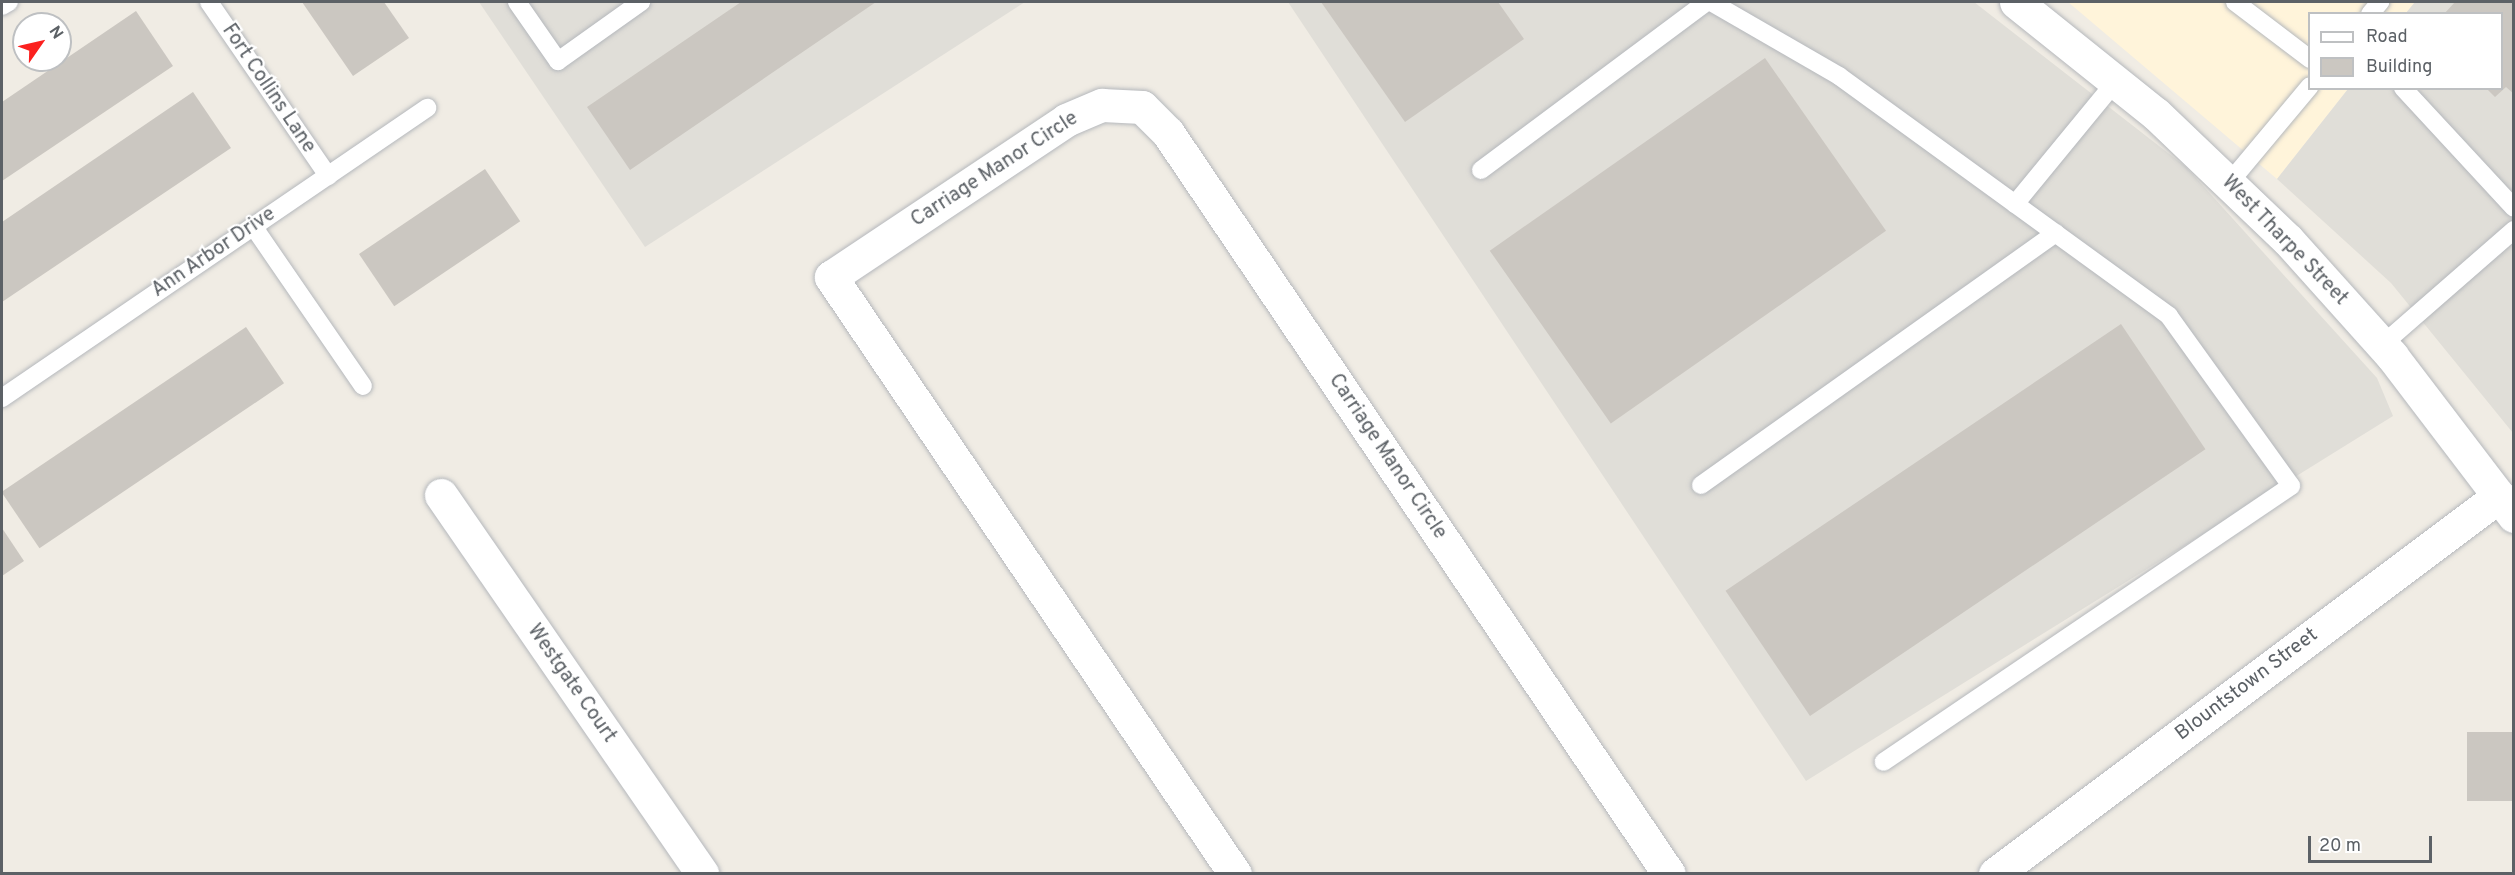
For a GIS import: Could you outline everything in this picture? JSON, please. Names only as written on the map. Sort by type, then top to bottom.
[{"type":"street","name":"West Tharpe Street","points":[[2016,2],[2116,81],[2229,183],[2382,345],[2506,506]]},
{"type":"street","name":"Carriage Manor Circle","points":[[1235,873],[831,277],[1066,120],[1102,105],[1142,107],[1168,133],[1669,873]]},
{"type":"street","name":"Westgate Court","points":[[441,495],[702,873]]},
{"type":"street","name":"Blountstown Street","points":[[1995,873],[2506,506]]},
{"type":"lane","points":[[2,6],[9,2]]},
{"type":"lane","name":"Fort Collins Lane","points":[[209,2],[328,176]]},
{"type":"lane","points":[[517,2],[558,61],[641,2]]},
{"type":"lane","points":[[1481,170],[1706,2]]},
{"type":"lane","points":[[1711,2],[1839,76],[2169,316],[2290,486],[1884,762]]},
{"type":"lane","points":[[2235,2],[2308,57]]},
{"type":"lane","points":[[2015,204],[2116,81]]},
{"type":"lane","points":[[2229,183],[2308,88]]},
{"type":"lane","points":[[2405,90],[2514,208]]},
{"type":"lane","name":"Ann Arbor Drive","points":[[2,398],[427,108]]},
{"type":"lane","points":[[253,226],[363,386]]},
{"type":"lane","points":[[2382,345],[2514,230]]},
{"type":"lane","points":[[1701,485],[2055,233]]},
{"type":"shaded area","points":[[479,2],[1025,2],[645,247]]},
{"type":"shaded area","points":[[1288,2],[1974,2],[2186,167],[2377,378],[2393,416],[1806,781]]},
{"type":"shaded area","points":[[2068,2],[2415,2],[2407,12],[2308,12],[2308,90],[2347,90],[2277,179]]},
{"type":"shaded area","points":[[2415,2],[2513,2],[2513,433],[2391,283],[2277,179],[2347,90],[2503,90],[2503,12],[2407,12]]},
{"type":"building","points":[[302,2],[384,2],[409,38],[353,76]]},
{"type":"building","points":[[741,2],[876,2],[630,170],[587,107]]},
{"type":"building","points":[[1321,2],[1498,2],[1524,39],[1405,122]]},
{"type":"building","points":[[2455,2],[2514,2],[2514,94],[2506,87],[2503,90],[2503,12],[2446,12]]},
{"type":"building","points":[[136,11],[173,66],[2,181],[2,102],[46,72],[72,72],[72,54]]},
{"type":"building","points":[[1765,58],[1886,231],[1611,424],[1490,251]]},
{"type":"building","points":[[2488,90],[2503,90],[2495,97]]},
{"type":"building","points":[[193,92],[231,148],[2,302],[2,222]]},
{"type":"building","points":[[485,169],[520,221],[394,306],[359,254]]},
{"type":"building","points":[[2121,324],[2205,449],[1810,716],[1726,591]]},
{"type":"building","points":[[246,327],[284,383],[39,548],[2,492]]},
{"type":"building","points":[[2,528],[24,561],[2,576]]},
{"type":"building","points":[[2467,732],[2514,732],[2514,801],[2467,801]]}]
